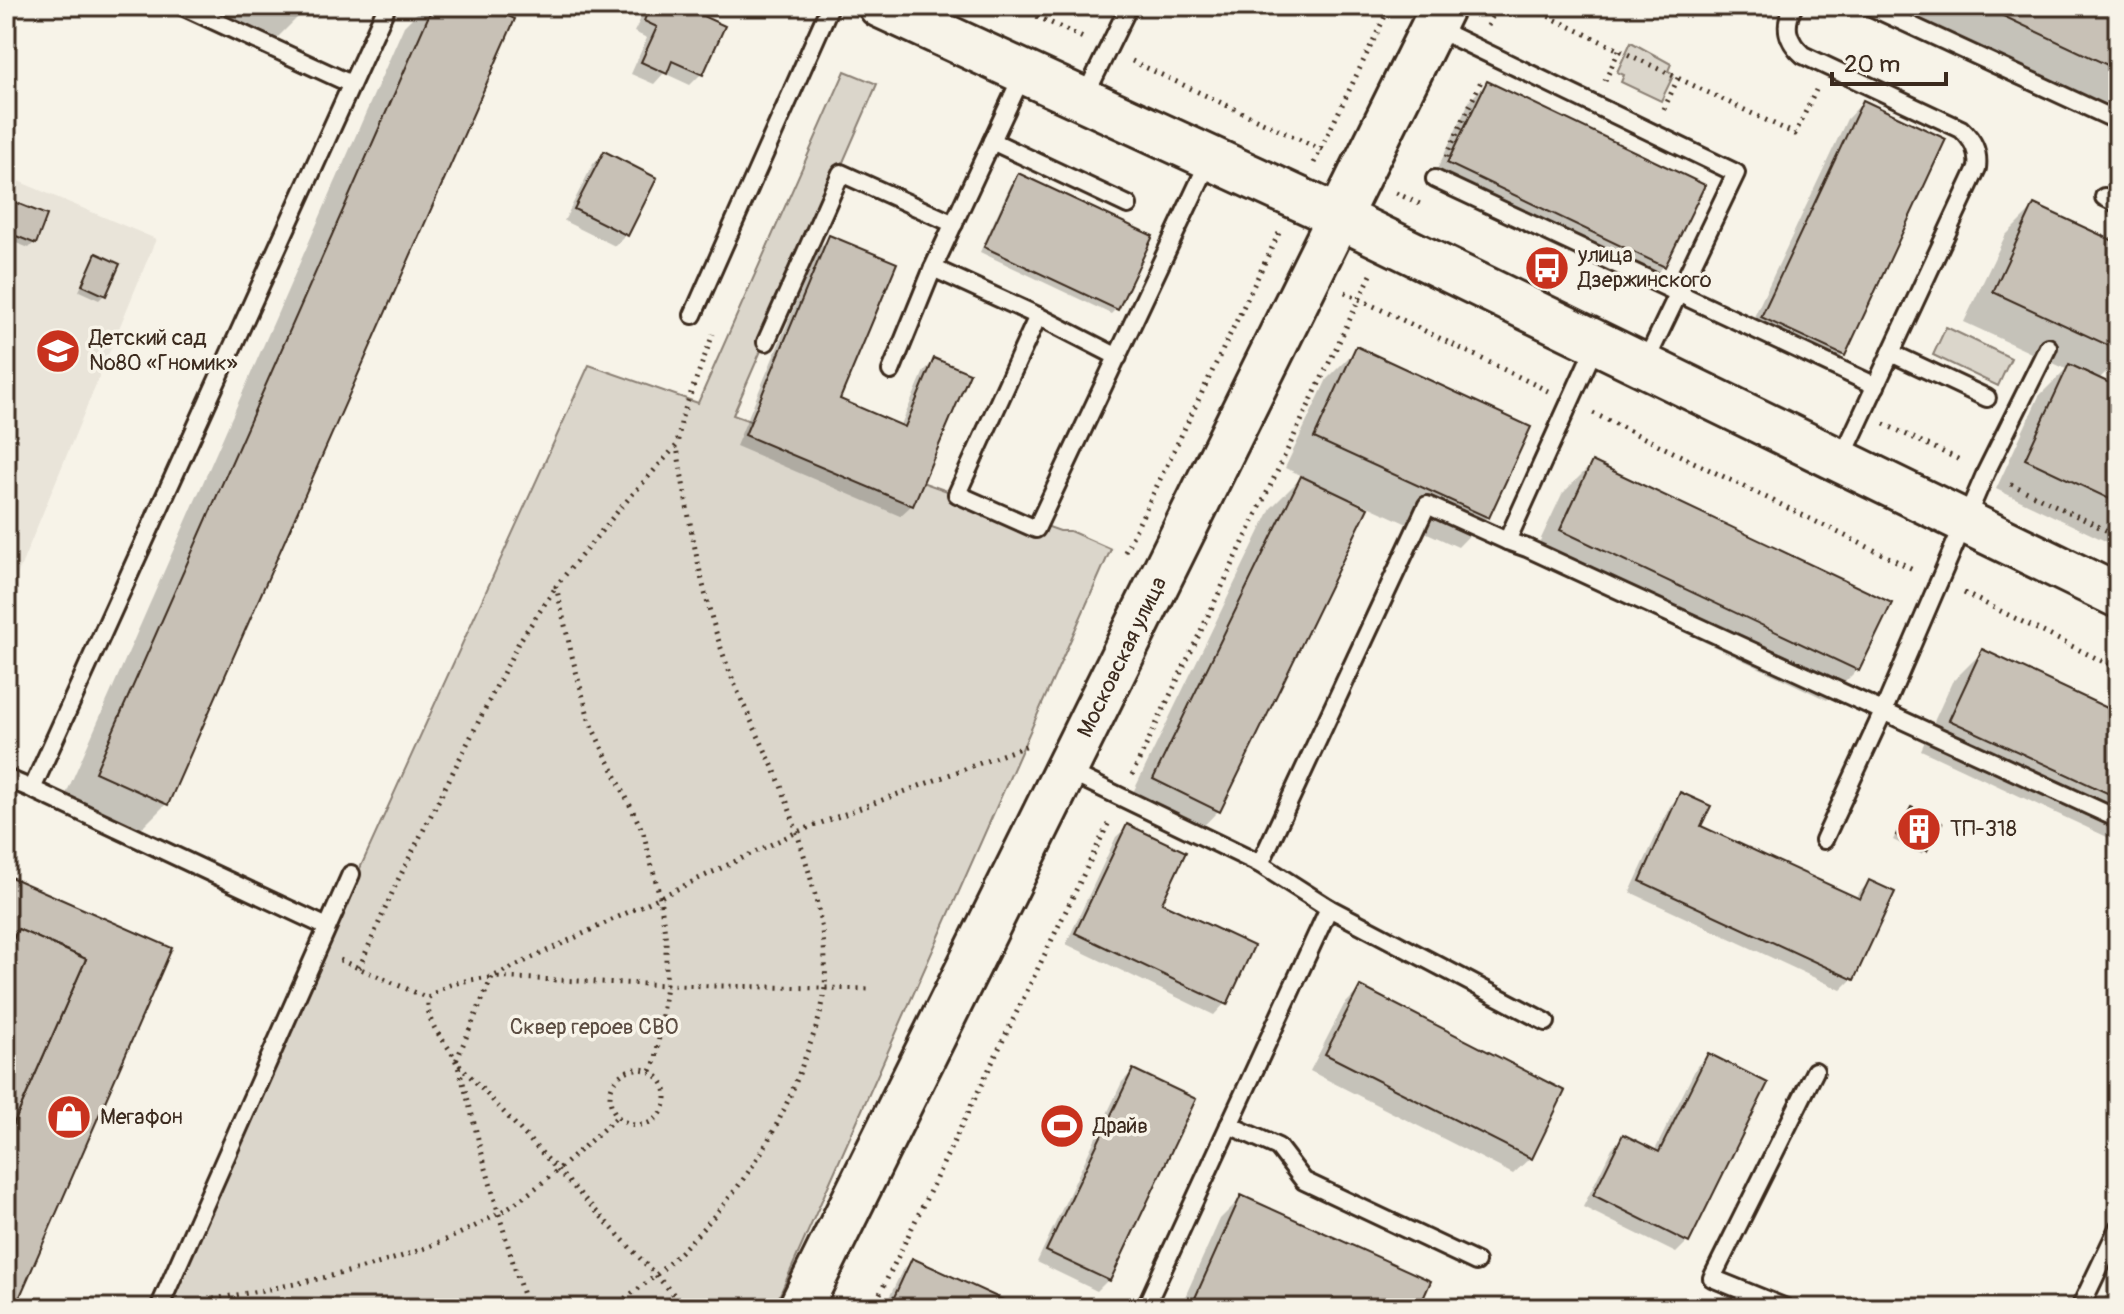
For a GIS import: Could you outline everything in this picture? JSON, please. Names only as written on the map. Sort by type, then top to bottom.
[{"type":"street","points":[[880,6],[1339,217],[2118,596]]},
{"type":"street","name":"Московская улица","points":[[800,1308],[1438,17]]},
{"type":"lane","points":[[182,6],[351,84]]},
{"type":"lane","points":[[32,789],[387,6]]},
{"type":"lane","points":[[693,315],[830,6]]},
{"type":"lane","points":[[1084,99],[1129,6]]},
{"type":"lane","points":[[1794,6],[1786,26],[1794,47],[1803,55],[1961,129],[1970,137],[1978,158],[1977,168],[1841,460]]},
{"type":"lane","points":[[1869,6],[2118,121]]},
{"type":"lane","points":[[1438,17],[1493,57],[1736,173],[1645,365]]},
{"type":"lane","points":[[891,371],[933,268],[1024,72]]},
{"type":"lane","points":[[992,141],[1128,205]]},
{"type":"lane","points":[[1038,316],[957,494],[1036,529],[1211,157]]},
{"type":"lane","points":[[766,342],[841,173],[954,224]]},
{"type":"lane","points":[[1435,179],[1876,386]]},
{"type":"lane","points":[[933,268],[1118,357]]},
{"type":"lane","points":[[1507,541],[1597,342]]},
{"type":"lane","points":[[1824,840],[1883,712],[1986,472],[2048,347]]},
{"type":"lane","points":[[1891,353],[1987,398]]},
{"type":"lane","points":[[1260,864],[1427,505],[2118,819]]},
{"type":"lane","points":[[1066,771],[1260,864],[1329,908],[1546,1022]]},
{"type":"lane","points":[[6,778],[327,927]]},
{"type":"lane","points":[[159,1308],[351,874]]},
{"type":"lane","points":[[1145,1308],[1329,908]]},
{"type":"lane","points":[[1786,1308],[1712,1278],[1815,1071]]},
{"type":"lane","points":[[1229,1125],[1278,1147],[1304,1181],[1476,1262]]},
{"type":"lane","points":[[2080,1308],[2118,1228]]},
{"type":"path","points":[[1015,6],[1362,170]]},
{"type":"path","points":[[1527,6],[1795,134],[1827,66]]},
{"type":"path","points":[[1616,87],[1604,81],[1619,50]]},
{"type":"path","points":[[1435,179],[1493,57]]},
{"type":"path","points":[[1651,104],[1663,110],[1678,78]]},
{"type":"path","points":[[873,1308],[1388,241]]},
{"type":"path","points":[[1310,275],[2118,669]]},
{"type":"path","points":[[612,1308],[655,1275],[714,1215],[742,1181],[765,1146],[795,1085],[815,1031],[825,988],[818,908],[797,832],[774,768],[721,649],[695,553],[677,445],[682,417],[714,329]]},
{"type":"path","points":[[359,968],[397,882],[519,642],[556,586],[677,445]]},
{"type":"path","points":[[1986,472],[2118,536]]},
{"type":"path","points":[[556,586],[590,723],[643,832],[660,897],[666,941],[666,985],[656,1059],[651,1071]]},
{"type":"path","points":[[527,1308],[456,1061],[492,977],[797,832],[1031,744]]},
{"type":"path","points":[[317,950],[428,998]]},
{"type":"path","points":[[679,1300],[456,1061],[430,1021],[428,998],[448,984],[492,977],[666,985],[873,989]]},
{"type":"path","points":[[638,1068],[651,1071],[661,1079],[666,1090],[666,1103],[661,1114],[651,1122],[639,1126],[627,1124],[617,1117],[610,1106],[609,1092],[615,1080],[625,1071],[638,1068]]},
{"type":"path","points":[[209,1300],[284,1287],[359,1269],[431,1246],[498,1214],[529,1193],[617,1117]]},
{"type":"path","points":[[209,1300],[213,1308]]},
{"type":"path","points":[[209,1300],[227,1308]]},
{"type":"shaded area","name":"Детский сад №80 «Гномик»","points":[[6,176],[156,239],[6,602]]},
{"type":"green space","points":[[1631,42],[1671,64],[1668,71],[1674,74],[1661,101],[1621,82],[1624,75],[1617,72]]},
{"type":"green space","name":"Сквер героев СВО","points":[[845,71],[877,84],[733,415],[1060,531],[1070,531],[1111,549],[774,1308],[160,1308],[589,365],[698,403]]},
{"type":"green space","points":[[1946,327],[2011,358],[1998,386],[1933,355]]},
{"type":"building","points":[[279,6],[306,6],[301,16]]},
{"type":"building","points":[[433,6],[486,6],[515,19],[168,805],[95,772]]},
{"type":"building","points":[[650,6],[681,6],[725,26],[703,75],[672,61],[667,74],[641,62],[657,27],[644,21]]},
{"type":"building","points":[[1982,6],[2118,6],[2118,70]]},
{"type":"building","points":[[1487,81],[1705,185],[1665,267],[1447,163]]},
{"type":"building","points":[[1863,100],[1946,139],[1845,356],[1761,317]]},
{"type":"building","points":[[604,151],[657,178],[628,236],[574,209]]},
{"type":"building","points":[[1018,173],[1153,236],[1118,310],[984,247]]},
{"type":"building","points":[[9,200],[47,215],[36,244],[6,232]]},
{"type":"building","points":[[2034,204],[2118,243],[2118,350],[1993,292]]},
{"type":"building","points":[[829,235],[897,263],[840,399],[905,427],[934,358],[970,373],[913,506],[745,435]]},
{"type":"building","points":[[96,253],[120,264],[106,296],[82,285]]},
{"type":"building","points":[[1356,346],[1531,427],[1489,518],[1314,438]]},
{"type":"building","points":[[2069,364],[2118,387],[2118,503],[2025,459]]},
{"type":"building","points":[[1592,461],[1892,603],[1859,671],[1560,530]]},
{"type":"building","points":[[1301,476],[1368,508],[1220,812],[1153,779]]},
{"type":"building","points":[[1982,649],[2118,713],[2118,798],[1949,720]]},
{"type":"building","points":[[1680,792],[1711,806],[1701,826],[1860,899],[1869,880],[1895,892],[1854,980],[1640,881]]},
{"type":"building","name":"ТП-318","points":[[1911,807],[1942,823],[1927,851],[1896,835]]},
{"type":"building","points":[[1127,824],[1186,852],[1162,903],[1254,946],[1227,1005],[1075,933]]},
{"type":"building","points":[[6,875],[172,948],[15,1308],[6,1308],[6,1141],[86,959],[18,929],[6,956]]},
{"type":"building","points":[[18,929],[86,959],[6,1141],[6,956]]},
{"type":"building","points":[[1360,986],[1565,1091],[1532,1159],[1325,1054]]},
{"type":"building","points":[[1708,1053],[1768,1083],[1689,1243],[1593,1195],[1623,1134],[1659,1152]]},
{"type":"building","points":[[1133,1069],[1196,1099],[1110,1281],[1046,1251]]},
{"type":"building","points":[[1241,1195],[1431,1281],[1419,1308],[1218,1308],[1195,1298]]},
{"type":"building","points":[[912,1258],[1021,1308],[889,1308]]},
{"type":"place","name":"улица Дзержинского","points":[[1547,268]]},
{"type":"place","name":"Детский сад №80 «Гномик»","points":[[58,351]]},
{"type":"place","name":"ТП-318","points":[[1919,829]]},
{"type":"place","name":"Мегафон","points":[[69,1117]]},
{"type":"place","name":"Драйв","points":[[1062,1126]]}]
